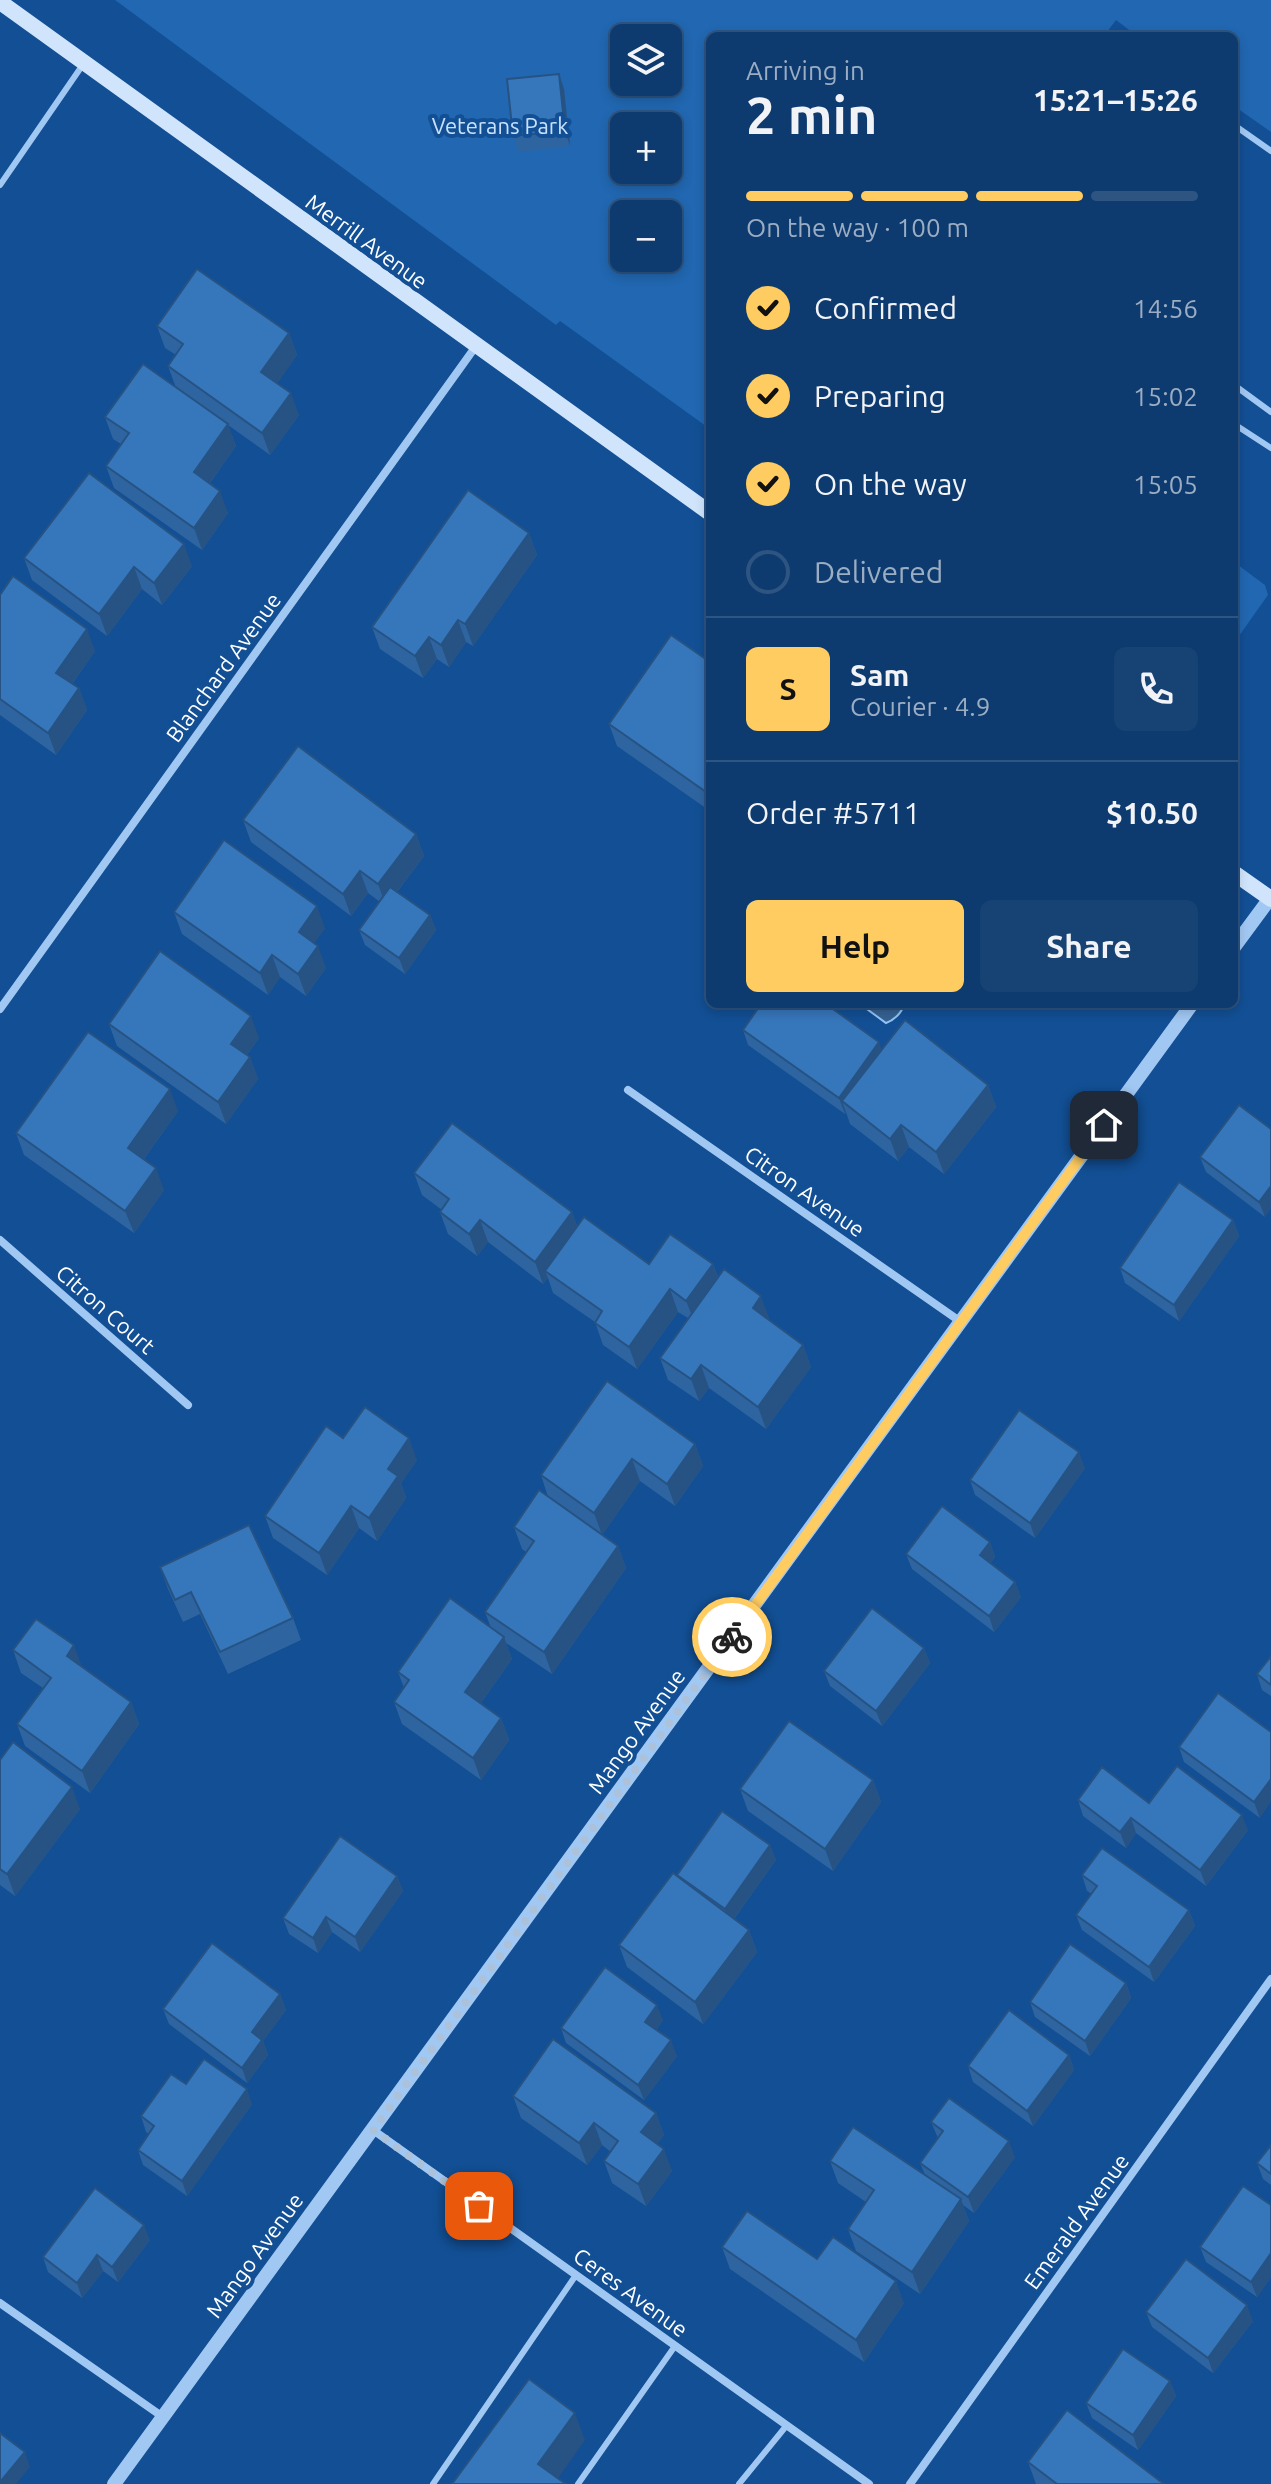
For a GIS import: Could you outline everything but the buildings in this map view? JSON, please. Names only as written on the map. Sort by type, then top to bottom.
[{"type":"main road","name":"Merrill Avenue","points":[[0,2],[706,510]]},
{"type":"main road","points":[[1238,876],[1271,898]]},
{"type":"street","name":"Blanchard Avenue","points":[[0,1009],[476,346]]},
{"type":"street","points":[[1238,942],[1271,898]]},
{"type":"street","name":"Mango Avenue","points":[[114,2484],[1189,1008]]},
{"type":"street","name":"Citron Avenue","points":[[628,1090],[961,1322]]},
{"type":"street","name":"Citron Court","points":[[0,1240],[188,1405]]},
{"type":"street","name":"Emerald Avenue","points":[[910,2484],[1271,1979]]},
{"type":"street","name":"Ceres Avenue","points":[[373,2130],[869,2484]]},
{"type":"street","points":[[0,2303],[163,2417]]},
{"type":"lane","points":[[0,185],[84,63]]},
{"type":"lane","points":[[1238,128],[1271,151]]},
{"type":"lane","points":[[1238,388],[1271,412]]},
{"type":"lane","points":[[1238,427],[1271,448]]},
{"type":"lane","points":[[433,2484],[576,2275]]},
{"type":"lane","points":[[578,2484],[675,2346]]},
{"type":"lane","points":[[739,2484],[787,2425]]},
{"type":"green space","name":"Veterans Park","points":[[115,0],[1271,0],[1271,132],[1238,109],[1238,32],[1132,32],[1116,20],[1107,32],[706,32],[706,426],[560,321],[556,325]]},
{"type":"green space","points":[[1238,565],[1265,585],[1268,595],[1238,637]]},
{"type":"shaded area","points":[[865,1008],[902,1008],[897,1016],[886,1023]]},
{"type":"way so far","points":[[479,2206],[373,2130],[732,1637]]},
{"type":"route","points":[[732,1637],[1104,1125]]}]
